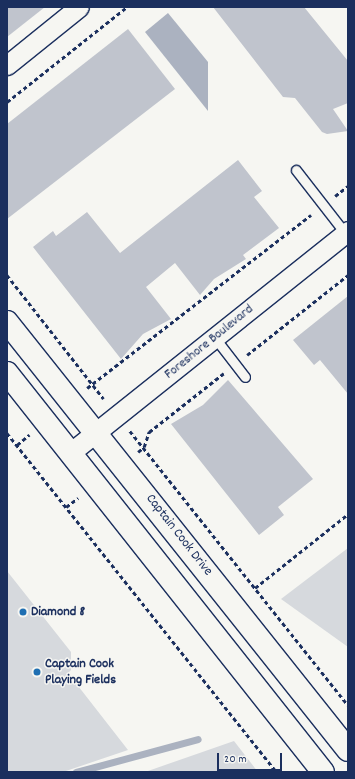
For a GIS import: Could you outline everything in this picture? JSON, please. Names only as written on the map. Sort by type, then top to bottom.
[{"type":"main road","name":"Captain Cook Drive","points":[[7,322],[97,432],[348,750]]},
{"type":"main road","points":[[7,373],[323,772]]},
{"type":"street","points":[[7,65],[79,7]]},
{"type":"street","name":"Foreshore Boulevard","points":[[70,453],[347,232]]},
{"type":"lane","points":[[296,170],[323,205],[347,232]]},
{"type":"lane","points":[[215,338],[245,377]]},
{"type":"path","points":[[7,102],[127,7]]},
{"type":"path","points":[[92,384],[348,186]]},
{"type":"path","points":[[7,275],[348,705]]},
{"type":"path","points":[[7,433],[277,772]]},
{"type":"path","points":[[255,588],[348,514]]},
{"type":"shaded area","points":[[168,13],[208,62],[208,111],[145,32]]},
{"type":"shaded area","points":[[348,548],[348,647],[281,599]]},
{"type":"shaded area","name":"Captain Cook Playing Fields","points":[[7,571],[71,652],[71,670],[68,673],[128,750],[63,772],[7,772]]},
{"type":"shaded area","points":[[234,741],[258,772],[145,772]]},
{"type":"building","points":[[7,7],[45,7],[7,37]]},
{"type":"building","points":[[213,7],[304,7],[348,61],[348,103],[333,109],[348,131],[327,134],[322,132],[295,98],[283,97]]},
{"type":"building","points":[[128,29],[175,89],[7,219],[7,124]]},
{"type":"building","points":[[238,160],[262,191],[254,197],[279,228],[243,255],[246,259],[214,279],[200,295],[175,263],[146,287],[171,319],[143,334],[121,359],[33,247],[53,231],[56,236],[87,212],[120,253]]},
{"type":"building","points":[[348,296],[348,394],[320,360],[314,365],[293,340]]},
{"type":"building","points":[[228,380],[313,479],[278,507],[284,515],[259,535],[171,424],[203,405]]},
{"type":"waterway","points":[[76,772],[198,739]]},
{"type":"place","name":"Diamond 8","points":[[23,612]]},
{"type":"place","name":"Captain Cook Playing Fields","points":[[37,672]]}]
